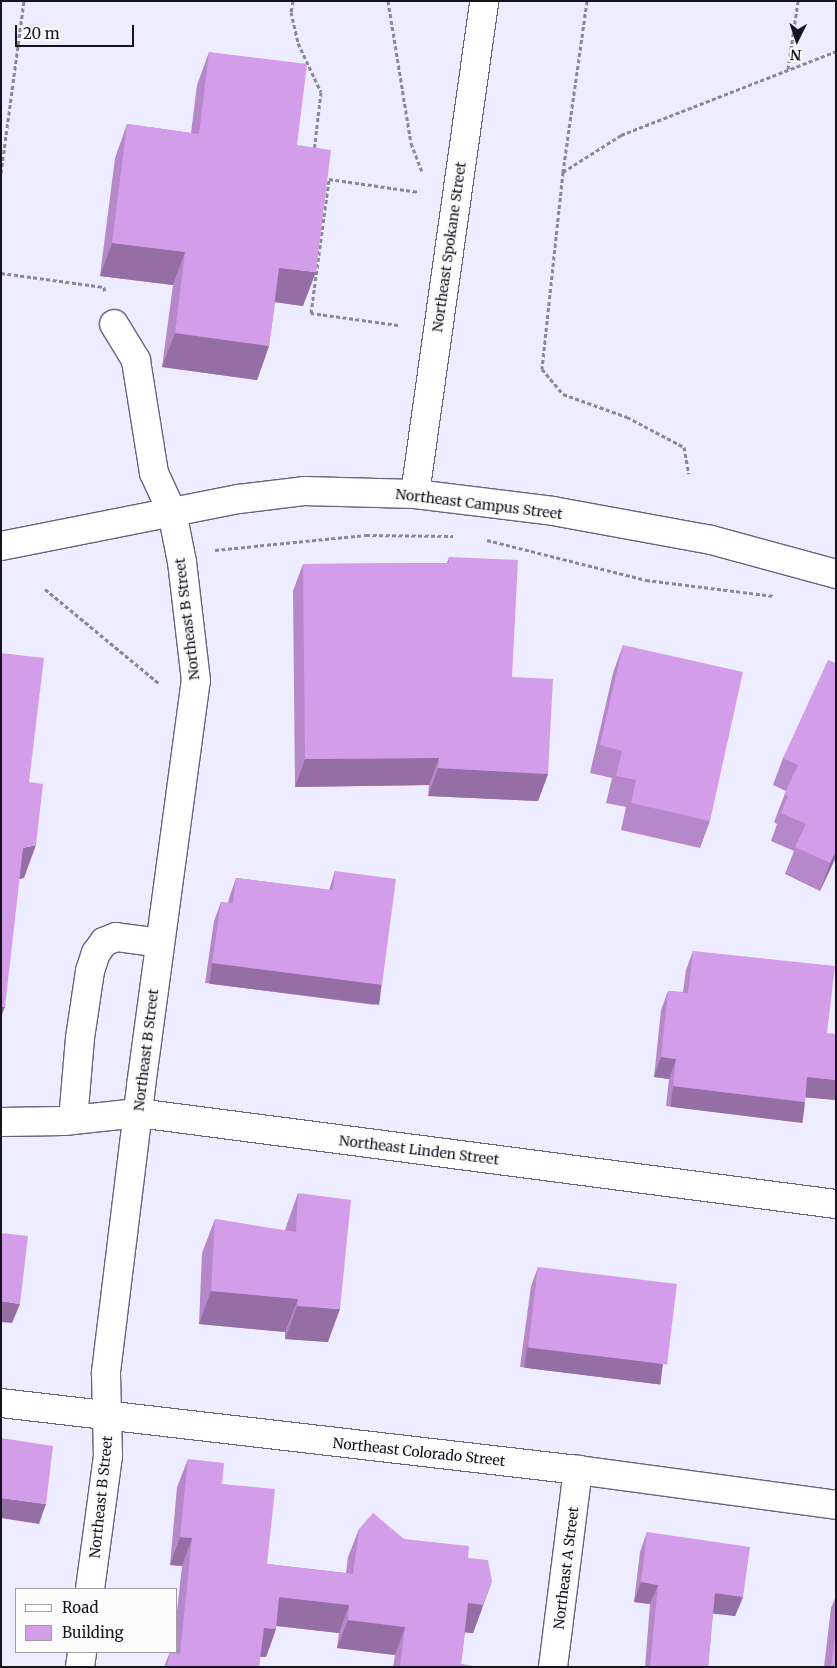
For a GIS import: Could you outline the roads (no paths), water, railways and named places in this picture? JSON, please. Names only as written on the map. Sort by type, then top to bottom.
[{"type":"street","name":"Northeast Spokane Street","points":[[415,494],[484,1]]},
{"type":"street","name":"Northeast B Street","points":[[90,1588],[108,1456],[106,1372],[160,943],[196,681],[180,555],[172,512],[154,473],[136,360],[114,324]]},
{"type":"street","name":"Northeast Campus Street","points":[[1,546],[172,512],[304,491],[415,494],[553,511],[710,540],[836,574]]},
{"type":"street","points":[[73,1120],[82,1029],[90,971],[96,953],[104,942],[116,937],[160,943]]},
{"type":"street","name":"Northeast Linden Street","points":[[1,1122],[73,1120],[138,1114],[836,1204]]},
{"type":"street","name":"Northeast Colorado Street","points":[[1,1403],[108,1417],[578,1470],[836,1505]]},
{"type":"street","name":"Northeast A Street","points":[[554,1667],[578,1470]]},
{"type":"street","points":[[80,1667],[82,1653]]}]
